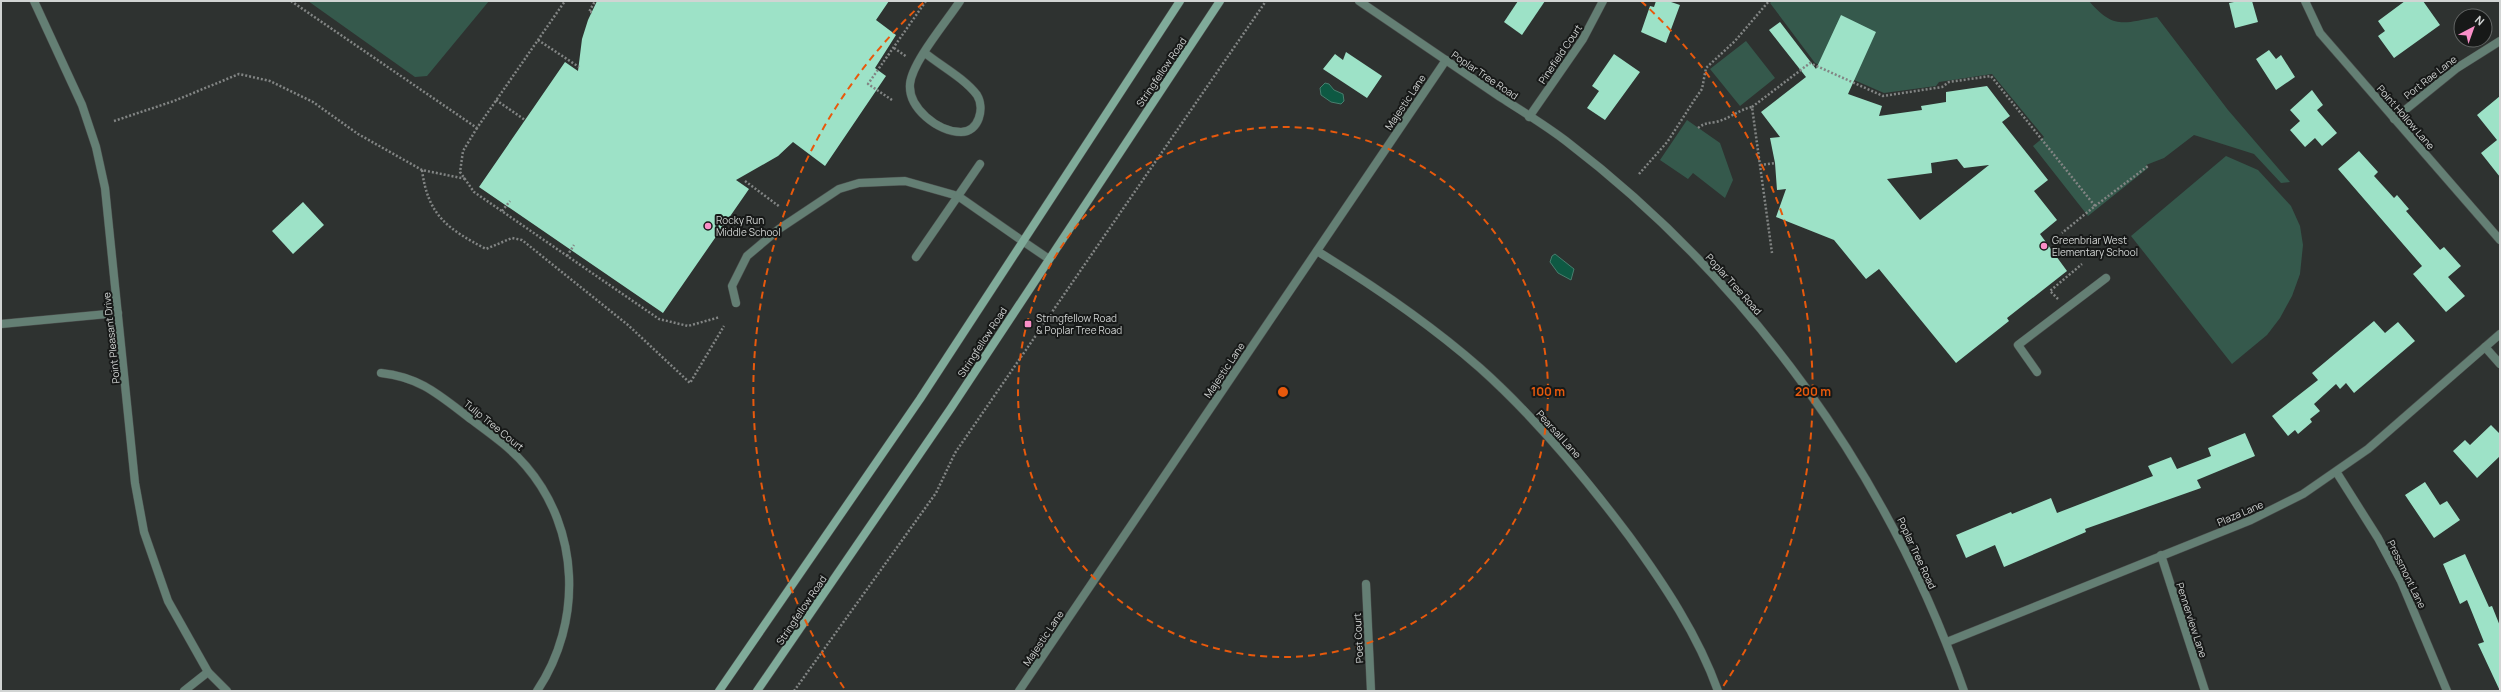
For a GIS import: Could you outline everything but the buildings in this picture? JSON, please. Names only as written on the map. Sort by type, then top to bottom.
[{"type":"main road","name":"Stringfellow Road","points":[[719,691],[920,399],[1024,242],[1180,1]]},
{"type":"main road","name":"Stringfellow Road","points":[[757,691],[1049,259],[1220,1]]},
{"type":"street","name":"Point Pleasant Drive","points":[[34,1],[82,105],[96,147],[105,188],[135,483],[144,532],[168,601],[208,672],[227,691]]},
{"type":"street","points":[[925,53],[967,85],[977,95],[981,104],[981,113],[978,121],[970,129],[962,132],[950,130],[926,116],[916,106],[910,85],[914,70],[925,53],[960,1]]},
{"type":"street","name":"Poplar Tree Road","points":[[1359,1],[1565,140],[1654,215],[1712,273],[1776,347],[1820,407],[1869,482],[1901,540],[1947,642],[1964,691]]},
{"type":"street","name":"Pinefield Court","points":[[1529,117],[1583,39],[1603,1]]},
{"type":"street","name":"Point Hollow Lane","points":[[2305,1],[2320,33],[2500,240]]},
{"type":"street","name":"Port Rae Lane","points":[[2394,119],[2457,68],[2500,41]]},
{"type":"street","name":"Majestic Lane","points":[[1019,691],[1446,60]]},
{"type":"street","points":[[916,257],[980,164]]},
{"type":"street","points":[[736,303],[732,286],[747,256],[784,225],[839,189],[859,183],[905,181],[958,196],[1049,259]]},
{"type":"street","name":"Pearsall Lane","points":[[1318,251],[1407,310],[1448,342],[1507,394],[1544,431],[1609,509],[1671,597],[1710,668],[1718,691]]},
{"type":"street","points":[[2037,372],[2018,345],[2106,278]]},
{"type":"street","points":[[1,324],[118,313]]},
{"type":"street","name":"Plaza Lane","points":[[1947,642],[2251,520],[2303,494],[2337,473],[2368,449],[2500,334]]},
{"type":"street","points":[[2485,347],[2500,364]]},
{"type":"street","name":"Tulip Tree Court","points":[[381,373],[401,375],[425,384],[499,440],[526,465],[551,504],[566,545],[570,592],[567,617],[560,644],[551,668],[537,691]]},
{"type":"street","name":"Pressmont Lane","points":[[2337,473],[2378,538],[2401,581],[2447,691]]},
{"type":"street","name":"Pennerview Lane","points":[[2161,555],[2205,691]]},
{"type":"street","name":"Poet Court","points":[[1366,584],[1371,691]]},
{"type":"street","points":[[184,691],[208,672]]},
{"type":"path","points":[[291,1],[477,128]]},
{"type":"path","points":[[565,1],[477,128],[463,151],[460,172],[474,192],[659,319],[688,326],[720,317]]},
{"type":"path","points":[[592,12],[589,12],[595,1]]},
{"type":"path","points":[[892,100],[868,84],[926,1]]},
{"type":"path","points":[[794,691],[936,493],[955,453],[1266,1]]},
{"type":"path","points":[[1639,174],[1668,141],[1702,89],[1706,68],[1735,41],[1769,1]]},
{"type":"path","points":[[538,40],[579,67]]},
{"type":"path","points":[[894,48],[907,57]]},
{"type":"path","points":[[1698,128],[1703,124],[1717,122],[1742,109],[1752,108],[1810,63],[1883,96],[1942,87],[1949,82],[1991,76],[2095,206]]},
{"type":"path","points":[[114,121],[174,101],[239,74],[270,81],[313,102],[358,134],[422,170],[466,179]]},
{"type":"path","points":[[496,100],[525,120]]},
{"type":"path","points":[[1752,108],[1772,253]]},
{"type":"path","points":[[1760,165],[1775,163]]},
{"type":"path","points":[[2062,233],[2148,166]]},
{"type":"path","points":[[422,170],[424,185],[436,214],[463,237],[486,249],[512,238],[522,240],[628,325],[690,383],[724,326]]},
{"type":"path","points":[[745,181],[780,207]]},
{"type":"path","points":[[502,211],[510,201]]},
{"type":"path","points":[[567,256],[574,245]]},
{"type":"path","points":[[2061,302],[2050,291],[2082,264]]},
{"type":"shaded area","points":[[308,1],[489,1],[427,76],[415,77]]},
{"type":"shaded area","points":[[1772,1],[2089,1],[2105,17],[2120,22],[2157,17],[2228,110],[2290,182],[2281,183],[2254,154],[2194,135],[2164,158],[2146,165],[2148,168],[2088,216],[2033,146],[2044,137],[1992,74],[1939,82],[1936,86],[1884,93],[1815,63],[1770,3]]},
{"type":"shaded area","points":[[1746,41],[1775,78],[1740,106],[1710,69]]},
{"type":"shaded area","points":[[1325,83],[1329,84],[1334,90],[1343,94],[1344,101],[1341,104],[1331,102],[1321,95],[1320,88]]},
{"type":"shaded area","points":[[1687,120],[1720,143],[1733,180],[1725,198],[1693,173],[1688,179],[1660,160]]},
{"type":"shaded area","points":[[2226,156],[2258,170],[2291,206],[2300,226],[2303,245],[2300,274],[2292,296],[2280,318],[2267,335],[2232,364],[2131,236]]},
{"type":"shaded area","points":[[1555,254],[1574,269],[1571,280],[1558,273],[1550,262],[1552,256]]},
{"type":"place","name":"Rocky Run Middle School","points":[[708,226]]},
{"type":"place","name":"Greenbriar West Elementary School","points":[[2044,246]]},
{"type":"place","name":"Stringfellow Road & Poplar Tree Road","points":[[1028,324]]}]
